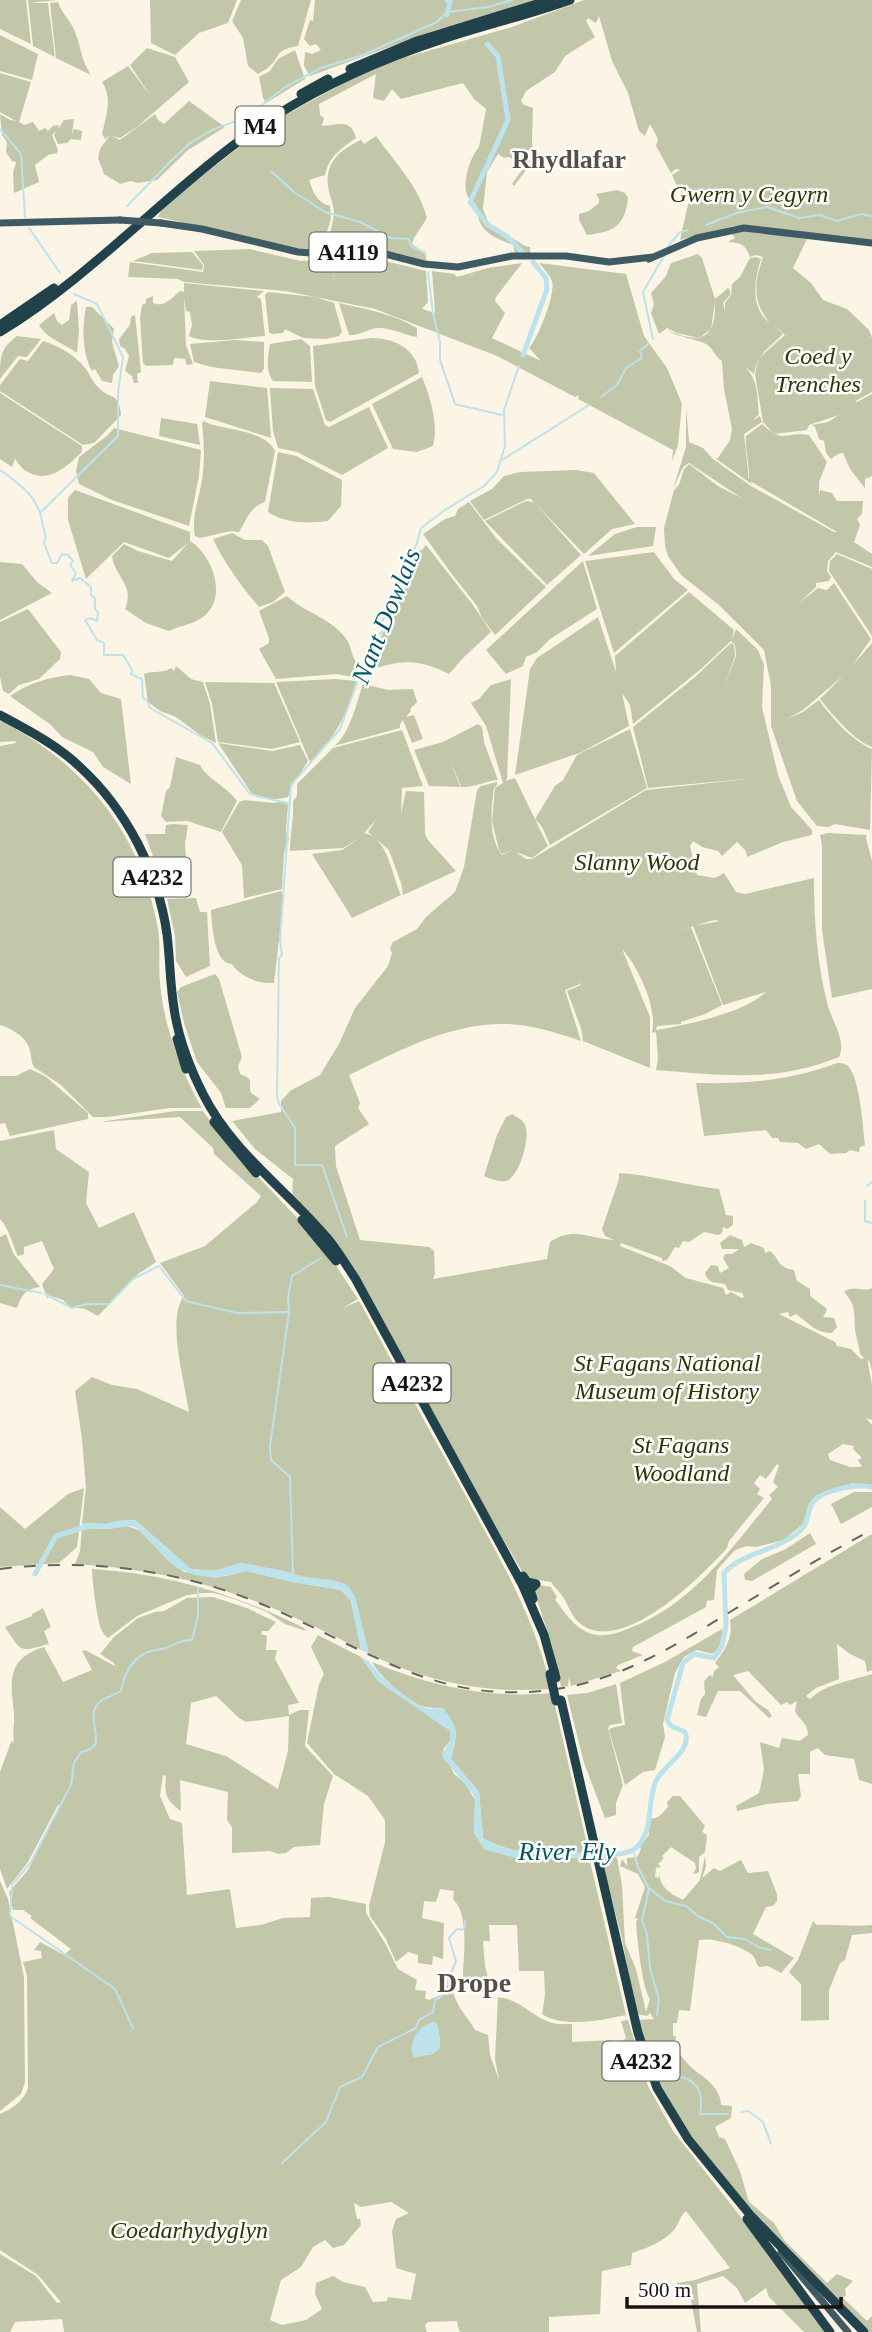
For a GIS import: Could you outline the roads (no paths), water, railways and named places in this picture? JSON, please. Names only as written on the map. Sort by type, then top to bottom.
[{"type":"highway","name":"M4","points":[[0,325],[81,267],[205,158],[290,100],[392,50],[550,0]]},
{"type":"highway","name":"M4","points":[[0,332],[83,273],[206,164],[311,95],[385,60],[446,38],[568,1]]},
{"type":"highway","name":"A4232","points":[[0,715],[38,736],[80,767],[114,805],[137,842],[157,887],[166,933],[174,1011],[202,1099]]},
{"type":"highway","name":"A4232","points":[[0,721],[33,738],[77,772],[108,807],[133,845],[154,900],[161,933],[170,1016],[181,1057],[202,1099],[245,1162],[286,1202],[325,1246],[350,1282],[517,1585],[553,1676],[638,2033],[654,2081],[688,2139],[749,2218]]},
{"type":"highway","name":"A4232","points":[[216,1121],[329,1240],[355,1278],[472,1493],[526,1581],[537,1584],[530,1592],[544,1629],[553,1676]]},
{"type":"highway","points":[[749,2218],[830,2332]]},
{"type":"highway","points":[[749,2218],[864,2332]]},
{"type":"main road","name":"A4119","points":[[0,223],[120,220],[160,223],[202,229],[298,252],[324,254],[374,251],[424,264],[445,266],[463,266],[512,256],[559,257],[611,266],[641,262],[701,237],[748,228],[872,243]]},
{"type":"main road","name":"A4232","points":[[749,2218],[842,2332]]},
{"type":"main road","name":"A4232","points":[[749,2218],[848,2332]]},
{"type":"water","points":[[135,1520],[191,1569],[214,1571],[241,1563],[345,1584],[356,1600],[369,1654],[361,1650],[351,1601],[341,1590],[246,1571],[216,1578],[195,1575],[175,1567],[137,1528],[82,1528],[82,1523],[106,1524]]},
{"type":"water","points":[[361,1657],[407,1698],[426,1708],[443,1708],[449,1716],[456,1733],[451,1759],[479,1792],[483,1838],[501,1847],[519,1851],[589,1853],[589,1857],[515,1858],[484,1849],[474,1833],[473,1794],[443,1758],[442,1754],[450,1741],[450,1731],[378,1681]]},
{"type":"water","points":[[436,2022],[440,2048],[433,2054],[414,2057],[412,2045],[416,2034],[430,2023]]},
{"type":"waterway","points":[[447,0],[450,1],[447,15]]},
{"type":"waterway","points":[[127,206],[190,143],[212,130],[244,118],[287,86],[321,68],[363,55],[437,22],[447,12],[489,7],[512,0]]},
{"type":"waterway","name":"Nant Dowlais","points":[[487,44],[498,56],[508,120],[470,202],[488,225],[508,237],[522,252]]},
{"type":"waterway","points":[[0,129],[21,154],[25,217]]},
{"type":"waterway","points":[[271,171],[294,192],[325,212],[360,222],[391,238],[409,239],[411,246],[426,256]]},
{"type":"waterway","points":[[706,225],[736,213],[767,207],[799,218],[820,215],[837,221],[861,214],[871,216]]},
{"type":"waterway","points":[[29,228],[60,273]]},
{"type":"waterway","points":[[668,246],[680,232],[688,230]]},
{"type":"waterway","points":[[653,339],[643,292],[665,254]]},
{"type":"waterway","name":"Nant Dowlais","points":[[523,355],[547,289],[546,278],[533,262]]},
{"type":"waterway","points":[[428,272],[440,342],[440,360],[455,404],[502,415]]},
{"type":"waterway","points":[[41,512],[118,436],[118,393],[123,357],[97,304],[74,294]]},
{"type":"waterway","points":[[601,397],[617,385],[626,368],[642,358],[640,351],[648,344]]},
{"type":"waterway","name":"Nant Dowlais","points":[[347,1237],[322,1165],[295,1165],[295,1128],[279,1104],[277,1096],[279,958],[282,955],[280,940],[291,785],[340,729],[367,656],[376,636],[382,632],[383,620],[421,528],[484,486],[497,472],[505,446],[504,410],[519,366]]},
{"type":"waterway","points":[[502,460],[589,405]]},
{"type":"waterway","points":[[0,470],[21,486],[37,505],[45,535],[44,543],[52,563],[57,563],[62,554],[68,555],[73,561],[70,565],[76,573],[72,581],[80,578],[91,587],[91,595],[95,598],[95,609],[98,612],[97,621],[91,618],[85,620],[97,640],[104,643],[104,655],[123,655],[132,670],[131,674],[142,679],[143,698],[147,700],[150,708],[212,743],[250,794],[290,804]]},
{"type":"waterway","points":[[867,1186],[872,1182]]},
{"type":"waterway","points":[[865,1201],[865,1221],[872,1223]]},
{"type":"waterway","points":[[289,1310],[292,1276],[321,1258]]},
{"type":"waterway","points":[[45,1294],[72,1308],[87,1304],[109,1304],[133,1279],[159,1266],[186,1301],[237,1313],[289,1312],[270,1446],[271,1460],[290,1477],[293,1573]]},
{"type":"waterway","points":[[0,1285],[41,1293]]},
{"type":"waterway","name":"River Ely","points":[[584,1855],[626,1853],[643,1840],[656,1781],[685,1745],[685,1732],[671,1726],[667,1720],[683,1663],[694,1654],[714,1658],[722,1646],[726,1626],[724,1573],[740,1561],[784,1542],[799,1532],[806,1523],[811,1505],[819,1497],[842,1488],[872,1487]]},
{"type":"waterway","name":"River Ely","points":[[35,1574],[56,1536],[89,1526]]},
{"type":"waterway","points":[[133,2028],[115,1989],[10,1916],[12,1885],[31,1862],[71,1785],[74,1763],[81,1752],[89,1750],[96,1742],[93,1718],[96,1707],[121,1691],[128,1670],[139,1657],[181,1641],[192,1640],[198,1616],[198,1588]]},
{"type":"waterway","points":[[633,1850],[649,1889],[642,1920],[647,1934],[650,1968],[659,1999],[657,2015]]},
{"type":"waterway","points":[[649,1888],[665,1901],[686,1906],[699,1917],[713,1923],[727,1937],[745,1939],[758,1947],[771,1950]]},
{"type":"waterway","points":[[282,2163],[326,2122],[340,2087],[362,2077],[378,2047],[416,2028],[419,2020],[433,2012],[435,2000],[441,1997],[456,1961],[449,1938],[457,1929],[462,1930],[465,1927],[465,1921]]},
{"type":"waterway","points":[[664,2049],[669,2054],[675,2072]]},
{"type":"waterway","points":[[681,2077],[697,2086],[701,2102],[700,2114],[728,2114]]},
{"type":"waterway","points":[[742,2112],[748,2111],[763,2122],[771,2144]]},
{"type":"railway","points":[[0,1569],[97,1566],[193,1581],[254,1601],[402,1669],[476,1690],[518,1692],[563,1688],[629,1668],[671,1647],[872,1530]]},
{"type":"district","name":"Rhydlafar","points":[[569,159]]},
{"type":"district","name":"Drope","points":[[474,1982]]},
{"type":"park label","name":"Gwern y Cegyrn","points":[[749,194]]},
{"type":"park label","name":"Coed y Trenches","points":[[818,370]]},
{"type":"park label","name":"Slanny Wood","points":[[637,862]]},
{"type":"park label","name":"St Fagans National Museum of History","points":[[667,1377]]},
{"type":"park label","name":"St Fagans Woodland","points":[[681,1459]]},
{"type":"park label","name":"Coedarhydyglyn","points":[[189,2230]]}]
